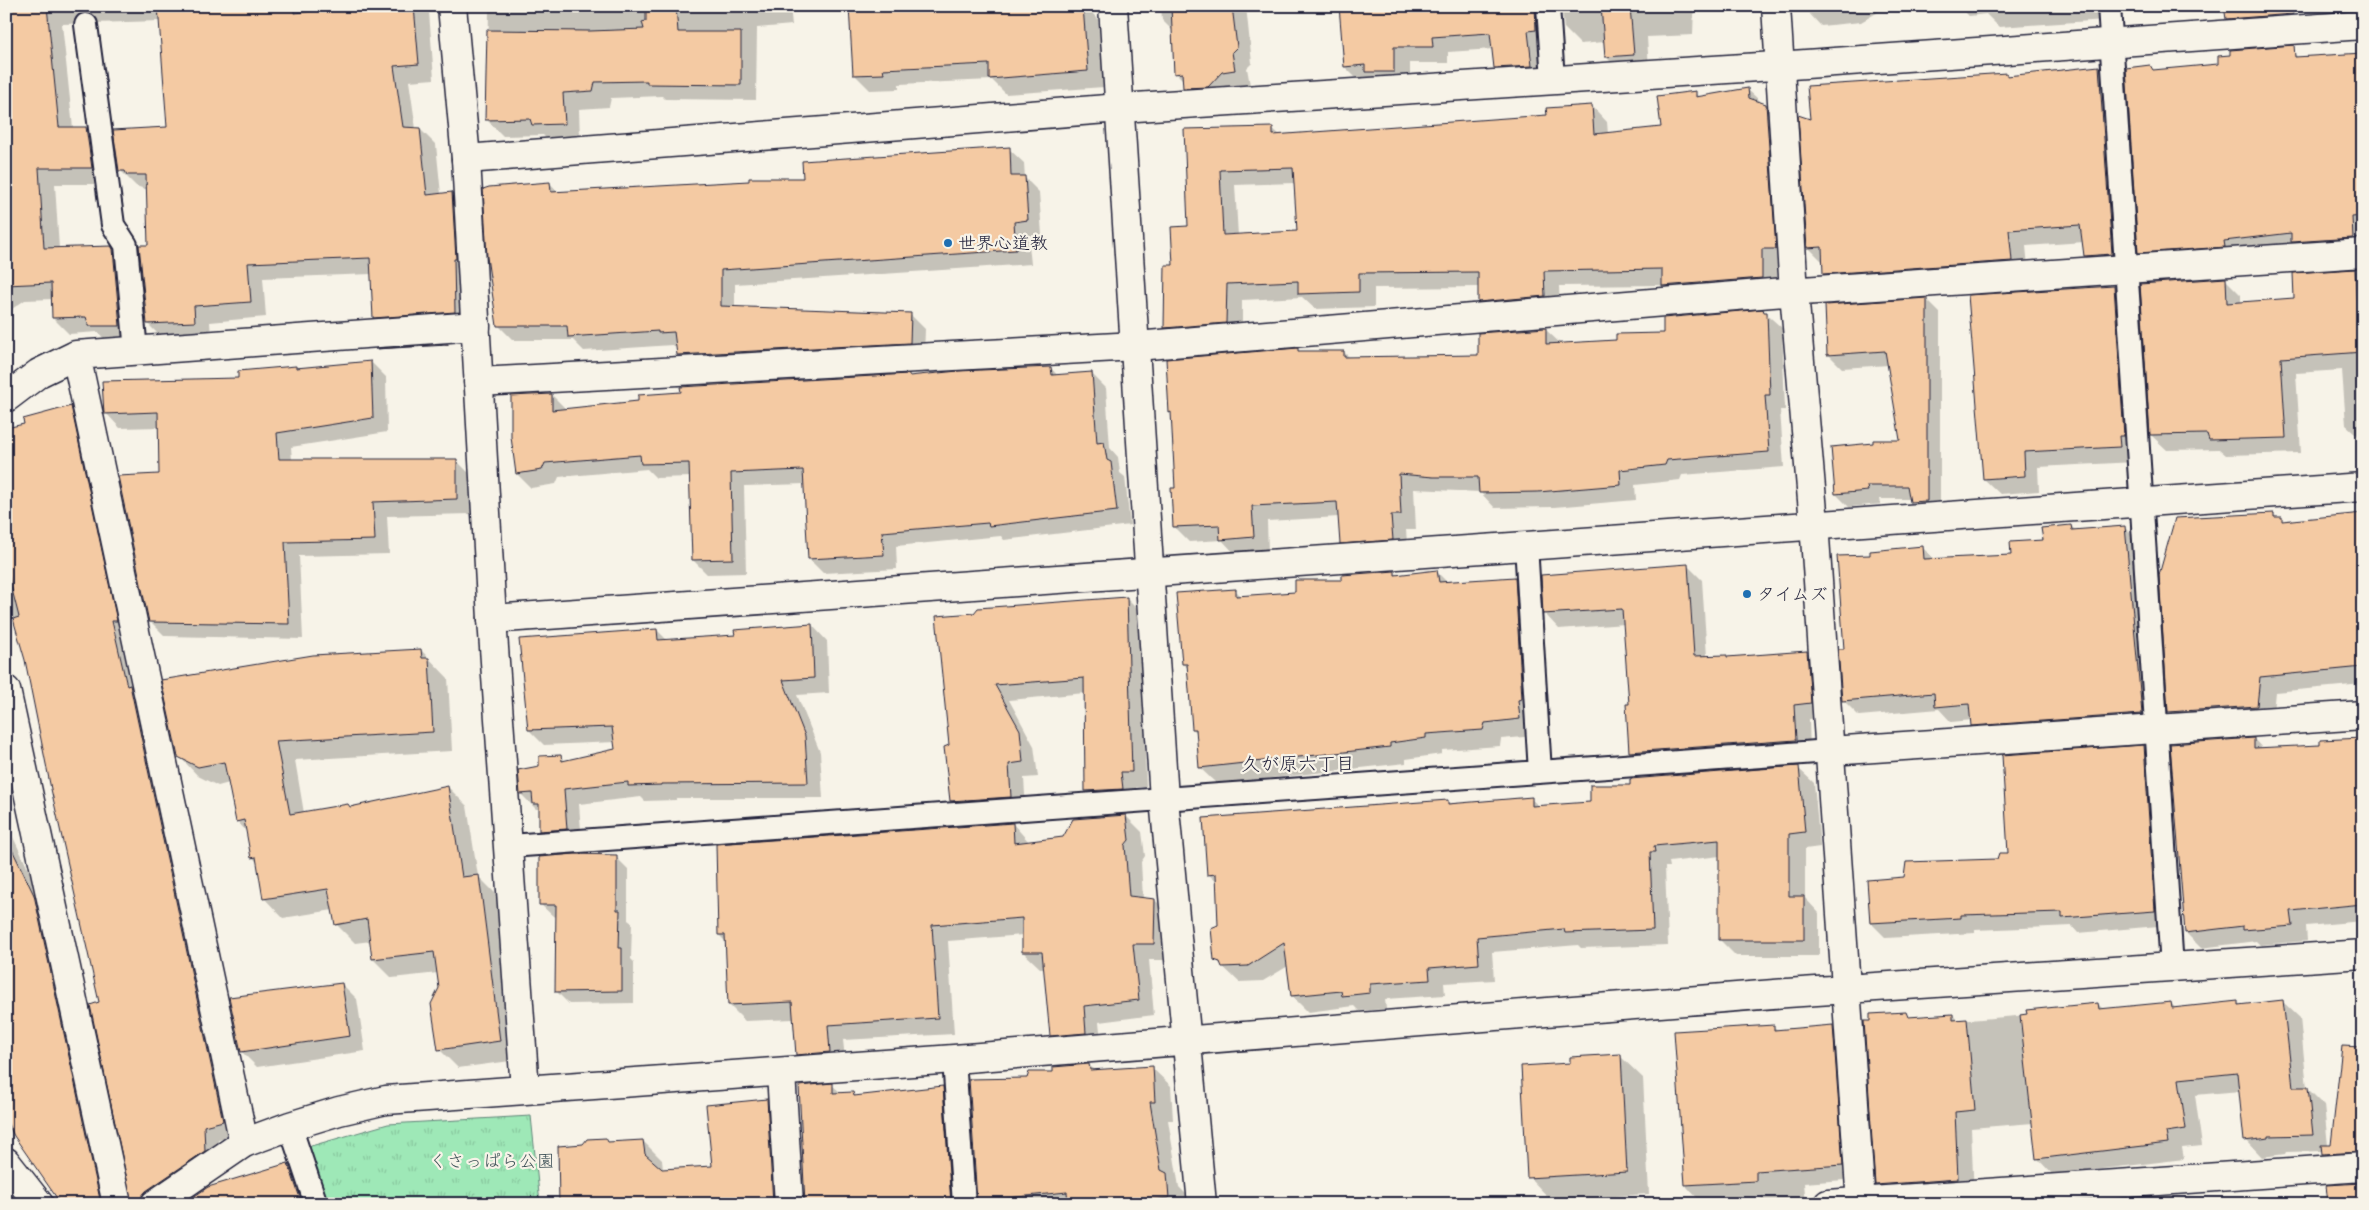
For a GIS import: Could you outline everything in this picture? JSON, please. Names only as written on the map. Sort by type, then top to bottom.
[{"type":"street","points":[[452,6],[466,159],[492,618],[510,846],[526,1090]]},
{"type":"street","points":[[1113,6],[1151,573],[1164,799],[1202,1204]]},
{"type":"street","points":[[1776,6],[1794,292],[1814,523],[1861,1202]]},
{"type":"street","points":[[466,159],[1120,108],[2363,25]]},
{"type":"street","points":[[478,382],[1136,346],[1794,292],[2363,252]]},
{"type":"street","points":[[6,398],[39,373],[76,355],[476,326]]},
{"type":"street","points":[[76,355],[244,1143]]},
{"type":"street","points":[[492,618],[1151,573],[1814,523],[2363,487]]},
{"type":"street","points":[[6,690],[117,1204]]},
{"type":"street","points":[[1830,751],[2363,715]]},
{"type":"street","points":[[155,1204],[244,1143],[339,1110],[386,1100],[781,1073],[1847,990],[2363,954]]},
{"type":"street","points":[[781,1073],[789,1204]]},
{"type":"street","points":[[6,1162],[39,1204]]},
{"type":"street","points":[[1828,1204],[2363,1167]]},
{"type":"lane","points":[[1548,6],[1553,80]]},
{"type":"lane","points":[[2110,6],[2172,968]]},
{"type":"lane","points":[[86,25],[113,225],[126,245],[136,351]]},
{"type":"lane","points":[[1526,545],[1540,772]]},
{"type":"lane","points":[[510,846],[1830,751]]},
{"type":"lane","points":[[954,1060],[964,1204]]},
{"type":"lane","points":[[290,1126],[316,1204]]},
{"type":"green space","name":"くさっぱら公園","points":[[531,1116],[540,1204],[324,1204],[304,1148],[388,1124]]},
{"type":"building","points":[[6,6],[47,6],[59,127],[86,127],[92,168],[39,168],[44,248],[111,246],[113,249],[120,326],[89,326],[86,317],[52,318],[51,283],[6,285]]},
{"type":"building","points":[[158,6],[294,6],[294,13],[366,6],[414,6],[419,64],[394,66],[403,127],[420,128],[427,195],[452,192],[456,259],[454,259],[455,312],[373,318],[370,258],[248,263],[251,302],[194,306],[195,322],[147,324],[139,245],[148,245],[146,175],[127,175],[125,171],[119,171],[113,130],[167,127]]},
{"type":"building","points":[[646,6],[676,6],[678,32],[741,32],[741,85],[647,84],[647,81],[595,82],[593,91],[563,93],[565,124],[532,125],[530,119],[485,120],[487,30],[590,31],[644,29],[642,22],[646,21]]},
{"type":"building","points":[[849,6],[1083,6],[1088,71],[989,79],[989,64],[883,69],[884,74],[853,75]]},
{"type":"building","points":[[1171,6],[1232,6],[1237,47],[1232,52],[1235,70],[1222,72],[1208,87],[1183,88],[1182,73],[1174,74]]},
{"type":"building","points":[[1339,6],[1535,6],[1536,30],[1528,31],[1532,66],[1494,68],[1490,33],[1432,37],[1433,47],[1394,47],[1394,72],[1365,72],[1365,65],[1344,67]]},
{"type":"building","points":[[1601,6],[1630,6],[1634,55],[1605,57]]},
{"type":"building","points":[[2224,6],[2293,6],[2293,14],[2226,19]]},
{"type":"building","points":[[2294,45],[2295,57],[2363,53],[2363,216],[2352,217],[2353,238],[2291,242],[2291,233],[2224,241],[2225,247],[2138,253],[2126,68],[2150,65],[2153,70],[2218,64],[2218,56],[2230,55],[2230,50]]},
{"type":"building","points":[[2099,66],[2112,254],[2084,256],[2080,225],[2009,230],[2012,261],[1823,274],[1822,247],[1807,248],[1798,115],[1810,119],[1807,86],[2007,73],[2007,76]]},
{"type":"building","points":[[1748,88],[1749,98],[1766,104],[1776,249],[1762,249],[1762,278],[1662,286],[1662,269],[1544,271],[1545,296],[1478,302],[1478,272],[1359,273],[1359,292],[1298,294],[1298,281],[1227,284],[1226,323],[1164,328],[1165,265],[1173,265],[1171,227],[1188,226],[1184,129],[1273,127],[1273,135],[1547,115],[1546,108],[1592,105],[1594,134],[1661,127],[1657,96],[1696,91],[1696,97]],"holes":[[[1293,168],[1297,231],[1223,235],[1220,170]]]},
{"type":"building","points":[[1010,147],[1011,176],[1025,176],[1028,220],[1014,222],[1016,250],[721,270],[721,306],[911,313],[910,343],[677,355],[674,332],[658,333],[658,331],[568,337],[567,326],[497,326],[487,257],[483,189],[550,182],[551,192],[749,181],[749,178],[803,178],[802,161]]},
{"type":"building","points":[[2355,269],[2357,311],[2363,311],[2363,352],[2281,358],[2286,438],[2209,440],[2207,434],[2150,435],[2140,284],[2226,278],[2227,303],[2294,298],[2293,273]]},
{"type":"building","points":[[2114,286],[2124,436],[2119,436],[2120,447],[2024,452],[2025,476],[1983,479],[1968,295]]},
{"type":"building","points":[[1927,298],[1927,501],[1910,502],[1907,486],[1867,486],[1868,491],[1835,494],[1831,447],[1873,443],[1873,440],[1900,440],[1885,351],[1827,355],[1825,305]]},
{"type":"building","points":[[1763,309],[1764,312],[1767,312],[1770,395],[1765,395],[1769,452],[1667,460],[1665,465],[1620,470],[1621,485],[1538,492],[1479,493],[1478,477],[1433,477],[1399,474],[1401,515],[1391,515],[1393,540],[1340,544],[1337,502],[1252,506],[1254,537],[1220,540],[1219,525],[1173,527],[1171,488],[1175,488],[1166,359],[1298,348],[1298,351],[1344,351],[1344,357],[1478,355],[1478,333],[1546,328],[1546,344],[1616,340],[1616,334],[1663,333],[1663,318]]},
{"type":"building","points":[[448,344],[448,345],[375,349]]},
{"type":"building","points":[[371,361],[373,418],[277,433],[279,459],[457,459],[457,499],[373,502],[375,540],[285,542],[289,624],[149,622],[118,476],[159,474],[158,412],[104,414],[102,381],[238,378],[238,371]]},
{"type":"building","points":[[1051,367],[1052,375],[1092,372],[1097,443],[1104,442],[1107,460],[1111,462],[1117,511],[989,526],[988,523],[882,532],[884,555],[808,559],[803,470],[731,473],[733,559],[692,560],[689,463],[641,464],[640,455],[545,463],[542,470],[516,474],[511,437],[511,396],[552,394],[552,410],[638,401],[638,395],[681,392],[680,387]]},
{"type":"building","points":[[71,406],[117,621],[112,621],[127,686],[130,685],[223,1121],[204,1126],[205,1151],[146,1191],[141,1197],[140,1204],[132,1204],[90,1005],[99,1002],[51,789],[25,660],[13,619],[19,617],[6,566],[6,428],[24,424],[23,419]]},
{"type":"building","points":[[2274,513],[2274,517],[2282,517],[2282,521],[2363,513],[2363,667],[2260,677],[2257,706],[2168,712],[2159,575],[2175,518]]},
{"type":"building","points":[[2071,525],[2072,530],[2125,526],[2142,714],[1971,726],[1969,704],[1935,707],[1934,693],[1842,701],[1838,649],[1844,649],[1837,556],[1870,555],[1870,551],[1923,546],[1924,559],[2011,555],[2010,542],[2043,540],[2041,528]]},
{"type":"building","points":[[1688,564],[1694,656],[1727,655],[1727,657],[1807,651],[1811,703],[1794,705],[1796,740],[1629,752],[1626,704],[1629,704],[1622,609],[1543,614],[1541,575]]},
{"type":"building","points":[[1437,570],[1439,582],[1515,577],[1522,699],[1518,700],[1520,719],[1485,723],[1483,730],[1426,734],[1426,738],[1390,743],[1390,747],[1199,768],[1196,729],[1192,729],[1187,664],[1182,664],[1176,593],[1236,589],[1236,596],[1295,592],[1295,580],[1342,580],[1342,575],[1395,571],[1395,575]]},
{"type":"building","points":[[1127,597],[1132,772],[1121,772],[1123,789],[1085,791],[1084,678],[995,685],[1020,730],[1023,762],[1009,764],[1011,797],[950,801],[944,747],[949,745],[936,616],[974,613],[978,608]]},
{"type":"building","points":[[812,624],[814,678],[783,680],[805,736],[808,783],[628,786],[628,782],[564,789],[567,829],[539,831],[539,804],[533,804],[532,793],[520,794],[518,770],[539,766],[539,756],[561,755],[562,761],[615,749],[612,727],[528,730],[519,639],[657,629],[658,640],[735,635],[734,630]]},
{"type":"building","points":[[421,649],[422,658],[429,658],[433,732],[276,741],[290,814],[348,804],[350,807],[448,786],[462,877],[479,875],[500,1041],[438,1050],[431,1004],[439,988],[434,952],[372,959],[367,919],[335,925],[328,889],[263,899],[256,857],[251,858],[244,820],[236,822],[224,762],[198,767],[178,757],[161,680],[313,655]]},
{"type":"building","points":[[2254,738],[2254,748],[2320,745],[2320,740],[2363,738],[2363,904],[2291,911],[2293,926],[2243,930],[2243,926],[2185,933],[2170,744]]},
{"type":"building","points":[[2144,745],[2155,911],[2062,918],[2062,912],[1961,915],[1961,918],[1870,923],[1867,880],[1904,877],[1906,862],[1997,859],[1999,853],[2008,853],[2002,755]]},
{"type":"building","points":[[1799,766],[1805,832],[1789,834],[1789,896],[1804,896],[1804,940],[1719,940],[1719,840],[1654,846],[1655,852],[1650,852],[1653,930],[1565,933],[1564,929],[1477,937],[1479,964],[1429,968],[1430,980],[1370,984],[1370,993],[1342,996],[1341,991],[1291,996],[1284,943],[1248,966],[1222,967],[1220,962],[1214,960],[1211,928],[1218,925],[1216,874],[1207,875],[1203,818],[1448,800],[1448,804],[1532,797],[1532,806],[1590,802],[1590,785],[1630,785],[1630,779]]},
{"type":"building","points":[[1126,815],[1129,840],[1125,845],[1129,896],[1155,899],[1154,944],[1133,944],[1139,1000],[1084,1006],[1086,1033],[1050,1036],[1042,952],[1022,952],[1022,918],[932,925],[938,1018],[828,1025],[830,1052],[796,1055],[792,1002],[728,1005],[725,935],[718,935],[716,844],[1013,823],[1014,843],[1063,837],[1073,819]]},
{"type":"building","points":[[6,837],[34,895],[101,1204],[61,1204],[14,1136],[6,1120]]},
{"type":"building","points":[[575,854],[617,855],[617,910],[620,910],[619,948],[622,948],[622,991],[555,992],[556,905],[539,905],[539,857]]},
{"type":"building","points":[[342,983],[350,1036],[241,1052],[229,997]]},
{"type":"building","points":[[2283,1000],[2293,1087],[2308,1087],[2313,1135],[2269,1136],[2269,1138],[2244,1141],[2237,1073],[2179,1079],[2186,1129],[2166,1132],[2168,1143],[2036,1159],[2020,1015],[2027,1014],[2026,1010],[2098,1003],[2099,1009],[2171,1002],[2172,1008],[2238,1001],[2238,1005]]},
{"type":"building","points":[[1906,1012],[1908,1017],[1953,1014],[1953,1020],[1967,1019],[1975,1110],[1955,1112],[1958,1179],[1875,1185],[1864,1021],[1870,1021],[1870,1014]]},
{"type":"building","points":[[1774,1025],[1774,1030],[1833,1025],[1843,1165],[1756,1171],[1756,1181],[1685,1185],[1674,1031]]},
{"type":"building","points":[[2342,1046],[2363,1047],[2363,1152],[2322,1154],[2321,1145],[2331,1145]]},
{"type":"building","points":[[1621,1054],[1627,1172],[1527,1178],[1521,1066],[1570,1063],[1570,1057]]},
{"type":"building","points":[[1089,1064],[1090,1070],[1153,1066],[1155,1102],[1150,1102],[1161,1170],[1167,1173],[1169,1198],[1125,1202],[1125,1204],[1068,1204],[1067,1192],[977,1201],[969,1079],[1027,1078],[1029,1072],[1053,1072],[1053,1067]]},
{"type":"building","points":[[833,1083],[833,1093],[853,1092],[854,1096],[943,1086],[951,1204],[805,1204],[799,1086]]},
{"type":"building","points":[[767,1099],[773,1204],[559,1204],[558,1146],[583,1144],[587,1139],[606,1138],[608,1142],[643,1140],[645,1154],[662,1169],[712,1166],[706,1105]]},
{"type":"building","points":[[288,1163],[302,1204],[183,1204],[208,1187]]},
{"type":"building","points":[[2363,1183],[2363,1204],[2328,1204],[2326,1185]]},
{"type":"place","name":"世界心道教","points":[[948,243]]},
{"type":"place","name":"タイムズ","points":[[1747,594]]},
{"type":"district","name":"久が原六丁目","points":[[1298,763]]}]
